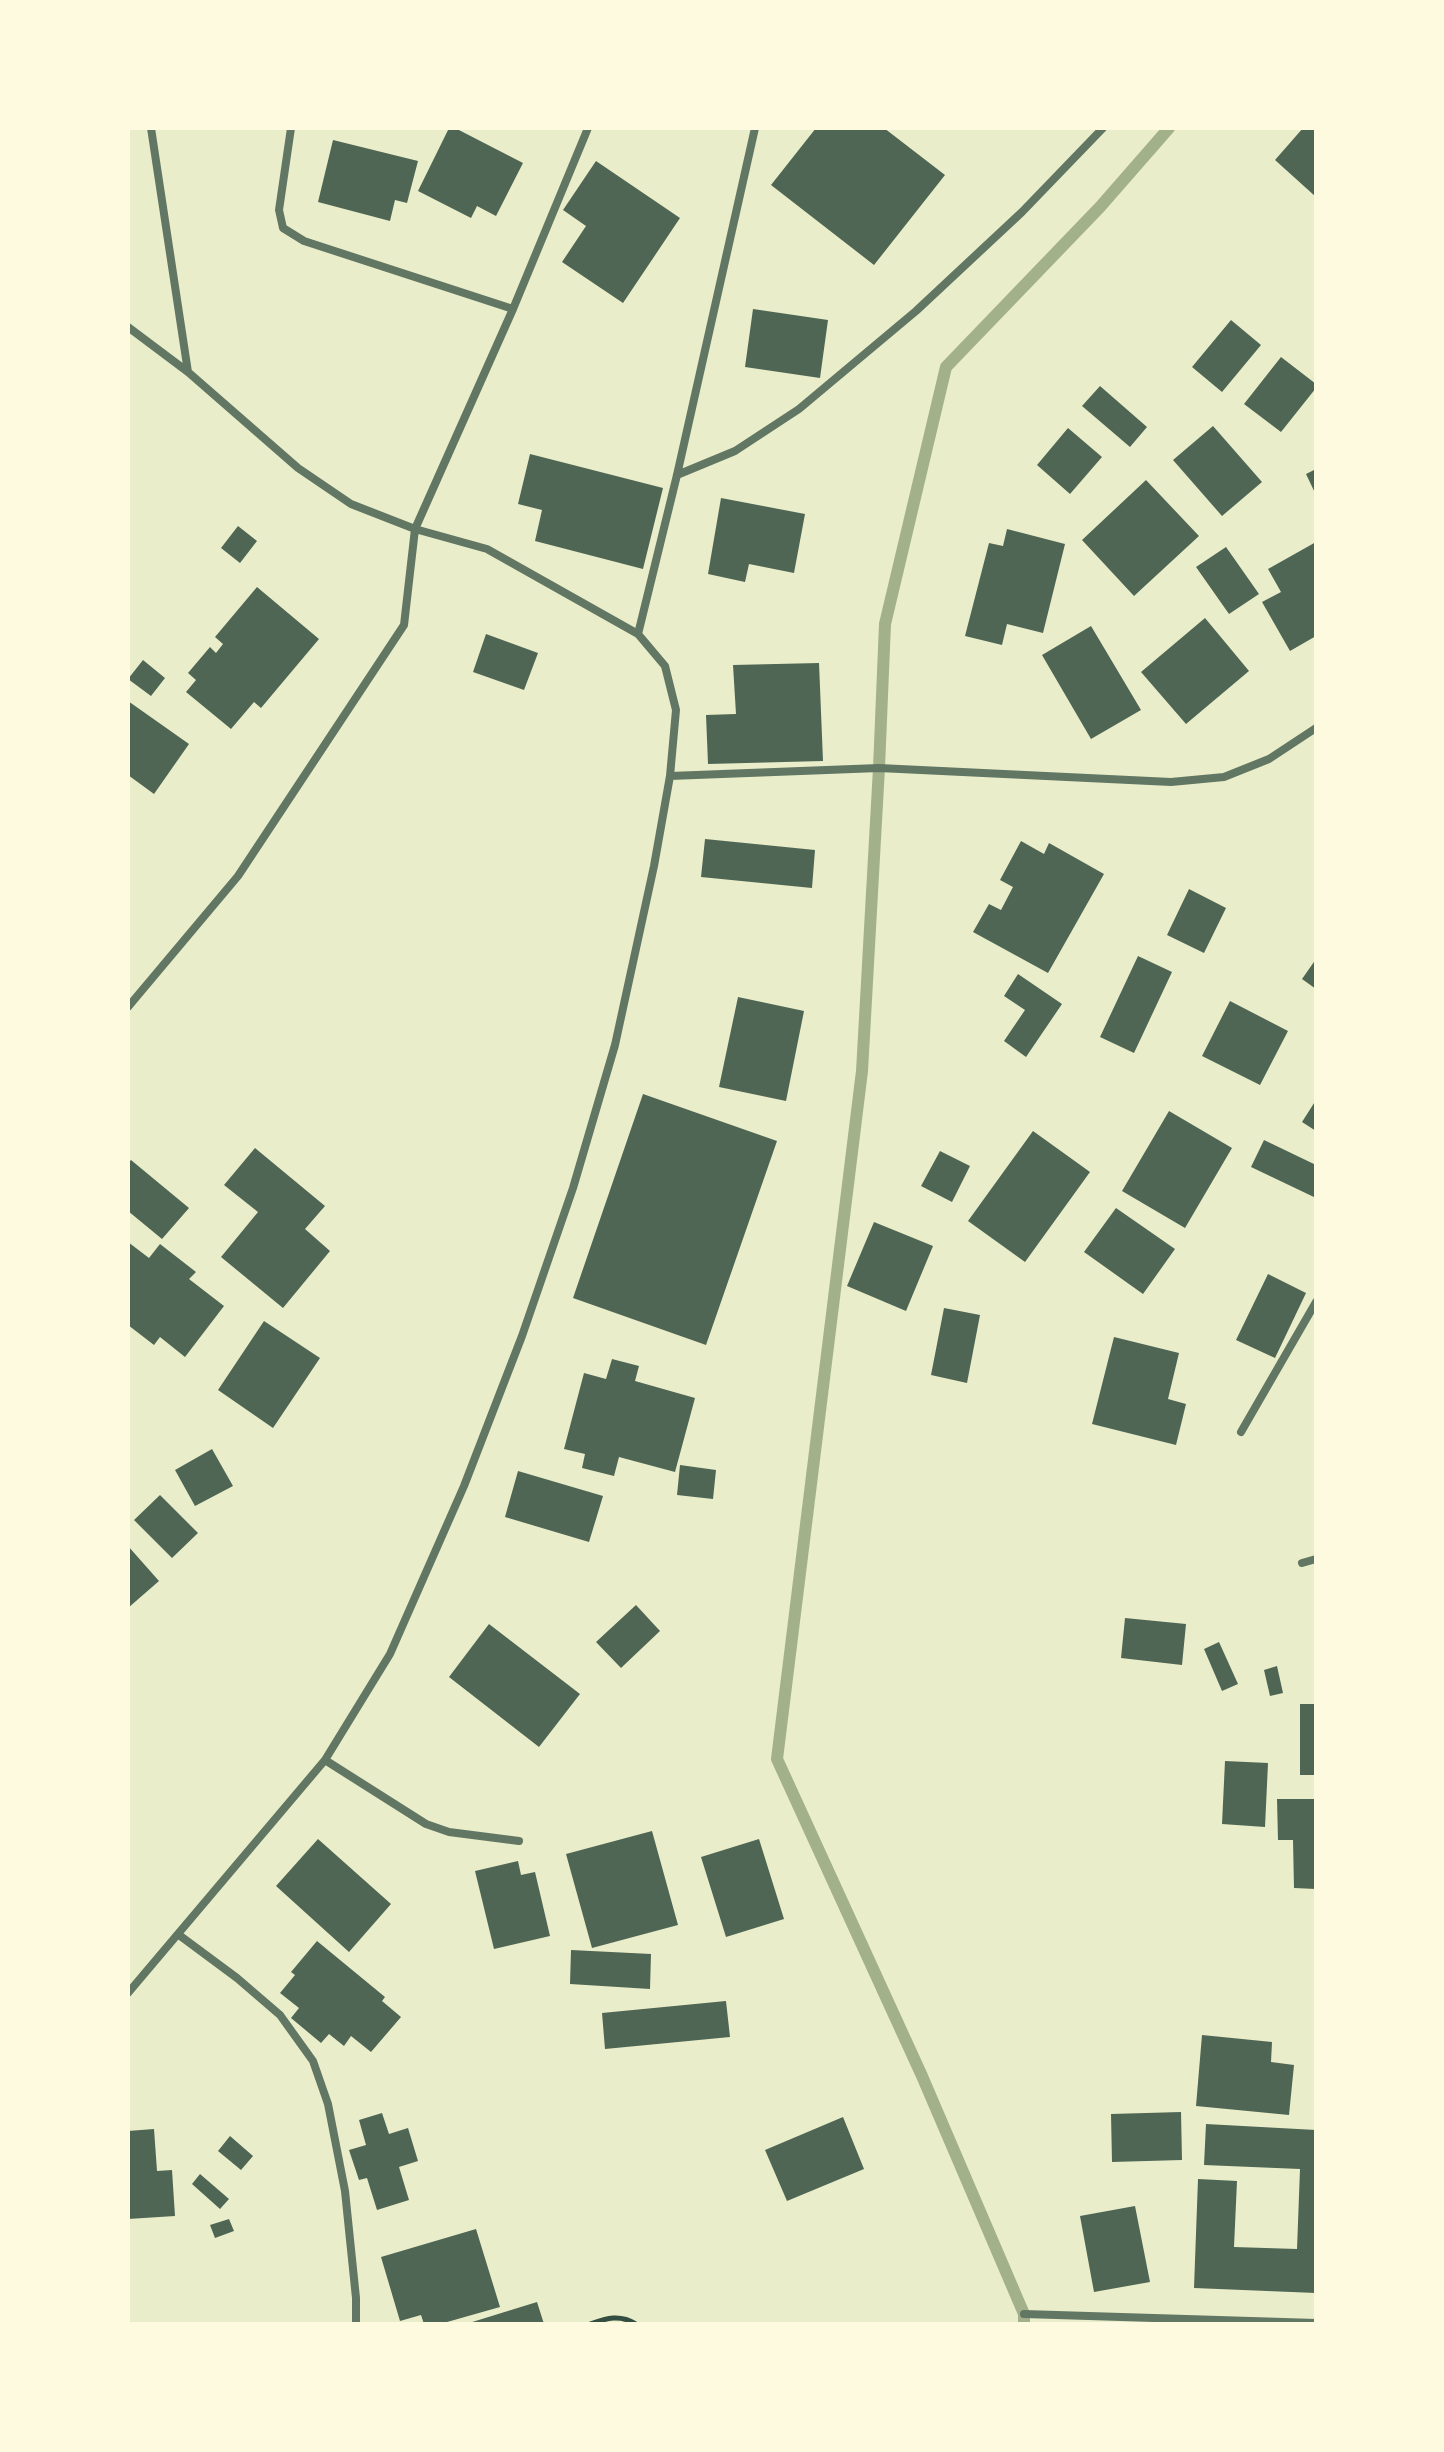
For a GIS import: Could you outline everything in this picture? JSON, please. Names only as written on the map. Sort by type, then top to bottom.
[{"type":"street","points":[[151,128],[188,372]]},
{"type":"street","points":[[291,128],[279,210],[283,228],[304,241],[513,309]]},
{"type":"street","points":[[128,1007],[238,876],[404,625],[415,529],[513,309],[588,128]]},
{"type":"street","points":[[638,634],[755,128]]},
{"type":"street","points":[[677,475],[735,451],[799,409],[916,311],[1022,212],[1103,128]]},
{"type":"street","points":[[128,327],[188,372],[298,468],[351,504],[415,529],[487,549],[638,634],[665,666],[676,710],[670,776],[654,866],[615,1045],[573,1188],[522,1336],[464,1486],[390,1654],[325,1760],[128,1993]]},
{"type":"street","points":[[670,776],[879,768],[1171,782],[1224,777],[1269,759],[1316,728]]},
{"type":"street","points":[[1241,1432],[1316,1302]]},
{"type":"street","points":[[1302,1563],[1316,1559]]},
{"type":"street","points":[[325,1760],[426,1824],[449,1832],[519,1841]]},
{"type":"street","points":[[179,1935],[280,2015],[313,2061],[328,2104],[345,2191],[356,2324]]},
{"type":"street","points":[[1024,2314],[1316,2323]]},
{"type":"path","points":[[590,2324],[611,2316],[636,2324]]},
{"type":"building","points":[[449,128],[455,128],[523,163],[496,216],[477,206],[471,218],[418,191]]},
{"type":"building","points":[[816,128],[884,128],[945,175],[874,265],[771,185]]},
{"type":"building","points":[[1303,128],[1316,131],[1316,197],[1275,160]]},
{"type":"building","points":[[333,140],[418,161],[407,203],[395,200],[390,221],[318,202]]},
{"type":"building","points":[[596,161],[680,218],[623,303],[562,262],[586,226],[563,210]]},
{"type":"building","points":[[753,309],[828,320],[820,378],[745,367]]},
{"type":"building","points":[[1231,320],[1261,345],[1222,392],[1192,367]]},
{"type":"building","points":[[1281,357],[1316,384],[1316,388],[1281,432],[1244,404]]},
{"type":"building","points":[[1100,386],[1147,427],[1130,447],[1082,406]]},
{"type":"building","points":[[1213,426],[1262,482],[1222,516],[1173,460]]},
{"type":"building","points":[[1068,428],[1102,457],[1070,494],[1037,465]]},
{"type":"building","points":[[530,454],[663,488],[643,569],[535,541],[542,510],[518,504]]},
{"type":"building","points":[[1316,469],[1316,495],[1306,474]]},
{"type":"building","points":[[1146,480],[1199,536],[1134,596],[1082,540]]},
{"type":"building","points":[[721,498],[805,514],[794,573],[749,564],[745,582],[708,574]]},
{"type":"building","points":[[238,526],[257,541],[240,563],[221,548]]},
{"type":"building","points":[[1007,529],[1065,544],[1043,633],[1007,624],[1002,645],[965,636],[989,543],[1003,546]]},
{"type":"building","points":[[1316,542],[1316,636],[1290,651],[1262,602],[1281,592],[1268,569]]},
{"type":"building","points":[[1226,547],[1259,594],[1229,614],[1196,567]]},
{"type":"building","points":[[257,587],[319,639],[261,708],[254,702],[231,729],[186,692],[196,680],[188,673],[210,647],[216,653],[223,644],[215,637]]},
{"type":"building","points":[[1205,618],[1249,671],[1186,724],[1141,672]]},
{"type":"building","points":[[1091,626],[1141,710],[1091,739],[1042,655]]},
{"type":"building","points":[[486,634],[538,653],[524,690],[473,672]]},
{"type":"building","points":[[143,660],[165,678],[151,696],[128,679]]},
{"type":"building","points":[[819,663],[823,761],[708,764],[706,715],[736,714],[733,665]]},
{"type":"building","points":[[128,701],[189,744],[154,794],[128,775]]},
{"type":"building","points":[[705,839],[815,850],[812,888],[701,877]]},
{"type":"building","points":[[1021,841],[1044,854],[1049,843],[1104,874],[1048,973],[973,932],[989,904],[1001,910],[1013,887],[1000,880]]},
{"type":"building","points":[[1189,889],[1226,908],[1204,953],[1167,935]]},
{"type":"building","points":[[1138,956],[1172,972],[1134,1053],[1100,1037]]},
{"type":"building","points":[[1316,959],[1316,989],[1302,979]]},
{"type":"building","points":[[1018,974],[1062,1004],[1026,1057],[1004,1041],[1025,1010],[1004,996]]},
{"type":"building","points":[[738,997],[804,1011],[786,1101],[719,1087]]},
{"type":"building","points":[[1230,1001],[1288,1031],[1260,1085],[1202,1056]]},
{"type":"building","points":[[643,1094],[777,1141],[706,1345],[573,1298]]},
{"type":"building","points":[[1316,1100],[1316,1131],[1302,1122]]},
{"type":"building","points":[[1169,1111],[1232,1148],[1185,1228],[1122,1191]]},
{"type":"building","points":[[1033,1131],[1090,1172],[1025,1262],[968,1221]]},
{"type":"building","points":[[1264,1140],[1316,1165],[1316,1198],[1251,1167]]},
{"type":"building","points":[[255,1148],[325,1206],[305,1229],[330,1251],[283,1308],[221,1257],[258,1212],[224,1185]]},
{"type":"building","points":[[940,1151],[970,1166],[952,1202],[921,1186]]},
{"type":"building","points":[[131,1160],[189,1208],[162,1239],[128,1211],[128,1163]]},
{"type":"building","points":[[1116,1208],[1175,1249],[1143,1294],[1084,1252]]},
{"type":"building","points":[[874,1222],[933,1246],[906,1311],[847,1286]]},
{"type":"building","points":[[128,1242],[149,1258],[160,1244],[196,1272],[189,1279],[224,1306],[185,1357],[160,1337],[154,1345],[128,1325]]},
{"type":"building","points":[[1268,1274],[1306,1293],[1275,1358],[1236,1340]]},
{"type":"building","points":[[944,1308],[980,1315],[967,1383],[931,1375]]},
{"type":"building","points":[[264,1321],[320,1358],[273,1428],[218,1390]]},
{"type":"building","points":[[1114,1337],[1179,1353],[1168,1399],[1186,1404],[1176,1445],[1092,1424]]},
{"type":"building","points":[[612,1359],[639,1366],[635,1381],[695,1398],[675,1472],[619,1457],[614,1476],[582,1468],[585,1454],[564,1449],[584,1373],[606,1379]]},
{"type":"building","points":[[212,1449],[233,1486],[195,1506],[175,1470]]},
{"type":"building","points":[[680,1465],[716,1470],[713,1499],[677,1495]]},
{"type":"building","points":[[518,1471],[603,1496],[589,1542],[505,1517]]},
{"type":"building","points":[[160,1495],[198,1533],[172,1558],[134,1520]]},
{"type":"building","points":[[128,1546],[159,1581],[128,1608]]},
{"type":"building","points":[[636,1605],[660,1631],[621,1668],[596,1642]]},
{"type":"building","points":[[1125,1618],[1186,1624],[1182,1665],[1121,1658]]},
{"type":"building","points":[[489,1624],[580,1694],[539,1747],[449,1677]]},
{"type":"building","points":[[1219,1642],[1238,1684],[1222,1691],[1204,1649]]},
{"type":"building","points":[[1277,1666],[1283,1693],[1270,1696],[1264,1670]]},
{"type":"building","points":[[1300,1704],[1316,1704],[1316,1775],[1300,1775]]},
{"type":"building","points":[[1225,1761],[1268,1763],[1265,1827],[1222,1824]]},
{"type":"building","points":[[1277,1799],[1316,1799],[1316,1889],[1294,1888],[1293,1840],[1278,1840]]},
{"type":"building","points":[[652,1831],[678,1925],[592,1948],[566,1854]]},
{"type":"building","points":[[318,1839],[391,1904],[349,1952],[276,1886]]},
{"type":"building","points":[[759,1839],[784,1919],[726,1937],[701,1857]]},
{"type":"building","points":[[518,1861],[521,1875],[535,1872],[550,1936],[494,1949],[475,1871]]},
{"type":"building","points":[[317,1941],[385,1997],[382,2001],[401,2017],[371,2052],[351,2036],[344,2046],[329,2034],[321,2043],[291,2018],[299,2008],[280,1993],[295,1975],[291,1972]]},
{"type":"building","points":[[571,1950],[651,1954],[650,1989],[570,1984]]},
{"type":"building","points":[[726,2001],[730,2037],[605,2049],[602,2013]]},
{"type":"building","points":[[1202,2035],[1272,2042],[1271,2062],[1294,2065],[1289,2115],[1196,2106]]},
{"type":"building","points":[[1181,2112],[1182,2160],[1112,2162],[1111,2114]]},
{"type":"building","points":[[382,2113],[389,2134],[408,2128],[418,2161],[399,2167],[409,2200],[377,2210],[367,2178],[359,2180],[349,2150],[366,2145],[359,2120]]},
{"type":"building","points":[[843,2117],[864,2169],[787,2201],[765,2150]]},
{"type":"building","points":[[1206,2124],[1316,2130],[1316,2293],[1194,2288],[1198,2179],[1237,2181],[1234,2247],[1297,2249],[1300,2169],[1204,2165]]},
{"type":"building","points":[[154,2129],[157,2171],[172,2170],[175,2216],[128,2219],[128,2131]]},
{"type":"building","points":[[230,2136],[253,2156],[241,2170],[218,2151]]},
{"type":"building","points":[[200,2174],[229,2199],[220,2209],[192,2184]]},
{"type":"building","points":[[1135,2206],[1150,2282],[1094,2292],[1080,2216]]},
{"type":"building","points":[[229,2219],[234,2231],[215,2238],[210,2225]]},
{"type":"building","points":[[476,2229],[500,2307],[440,2324],[424,2324],[421,2315],[400,2321],[381,2257]]},
{"type":"building","points":[[537,2302],[544,2324],[469,2324],[469,2323]]},
{"type":"waterway","points":[[1024,2324],[1024,2314],[922,2076],[777,1759],[862,1071],[885,624],[946,367],[1100,207],[1169,128]]}]
